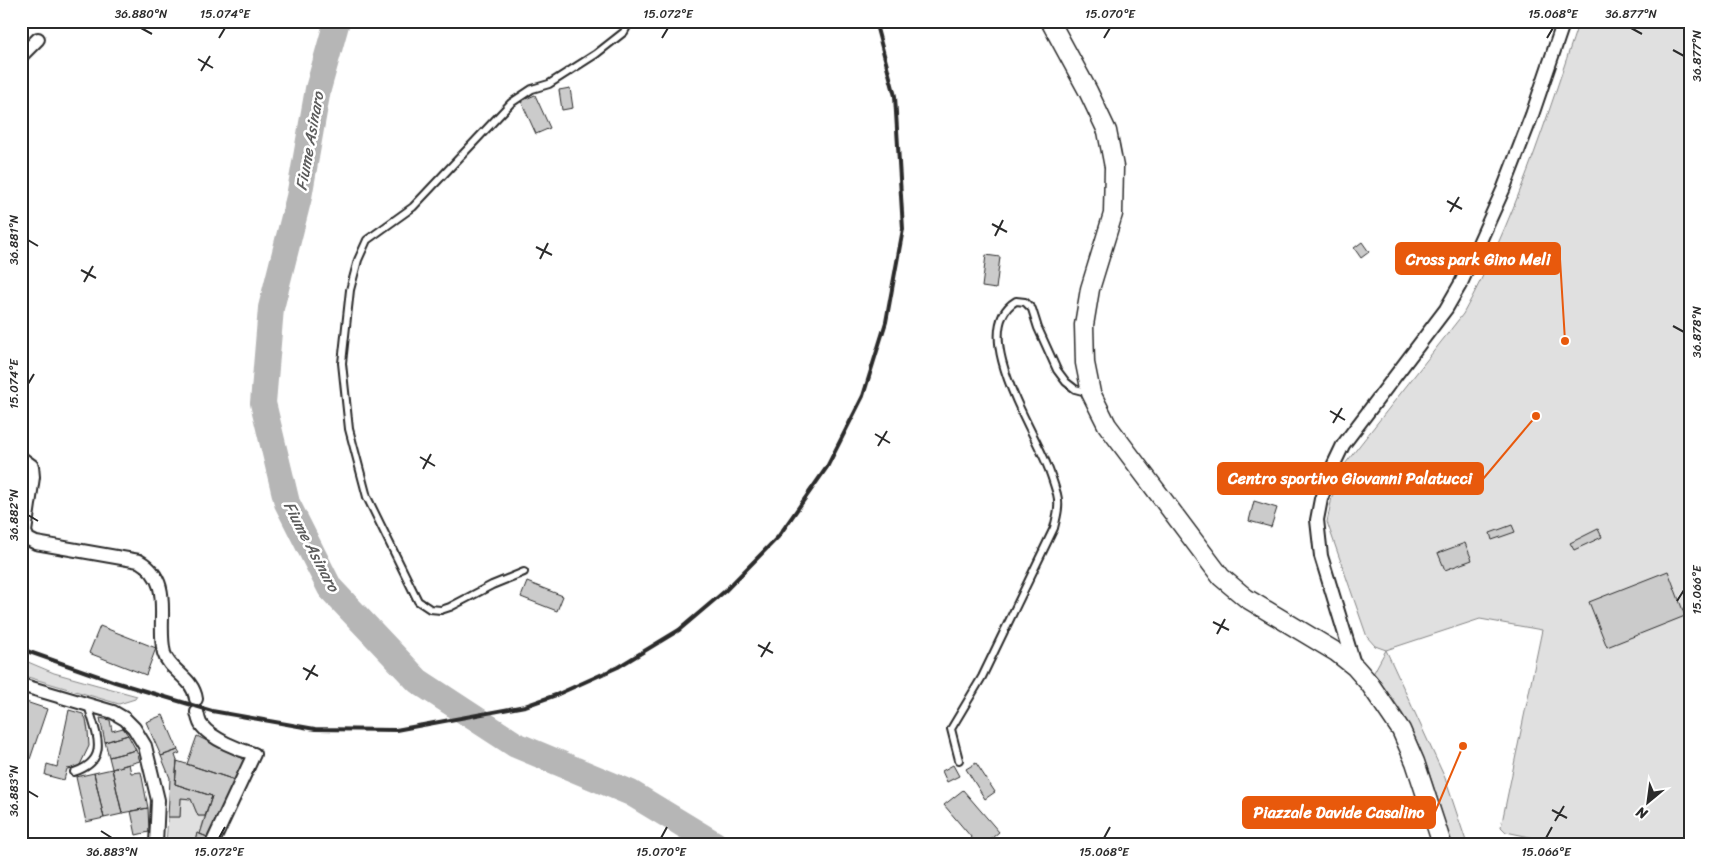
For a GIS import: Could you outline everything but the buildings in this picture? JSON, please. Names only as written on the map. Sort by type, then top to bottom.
[{"type":"main road","points":[[1050,21],[1088,91],[1107,131],[1114,167],[1113,214],[1090,289],[1084,325],[1085,363],[1091,393],[1107,425],[1221,577],[1246,598],[1336,652],[1356,667],[1369,683],[1401,730],[1415,762],[1442,844]]},
{"type":"street","points":[[1356,667],[1322,556],[1317,520],[1321,499],[1343,445],[1446,308],[1461,283],[1503,190],[1532,115],[1564,21]]},
{"type":"street","points":[[21,56],[38,39]]},
{"type":"street","points":[[21,458],[32,466],[33,477],[25,532],[28,539],[36,543],[139,561],[147,566],[154,574],[162,590],[162,645],[165,656],[195,689],[201,726],[211,734],[243,751],[254,754],[212,844]]},
{"type":"street","points":[[21,685],[113,712],[125,719],[134,728],[145,746],[158,800],[156,844]]},
{"type":"lane","points":[[524,572],[492,585],[441,610],[430,609],[418,601],[367,497],[349,429],[342,363],[350,290],[358,260],[367,240],[413,207],[511,103],[532,89],[549,84],[596,54],[624,32],[630,21]]},
{"type":"lane","points":[[959,760],[952,729],[982,677],[1054,528],[1058,512],[1058,496],[1048,465],[1012,392],[1002,361],[999,334],[1002,316],[1009,305],[1016,300],[1025,302],[1032,309],[1038,328],[1057,370],[1074,389],[1091,393]]},
{"type":"lane","points":[[74,772],[86,768],[96,758],[98,741],[88,704]]},
{"type":"shaded area","points":[[1579,21],[1690,21],[1690,844],[1563,844],[1506,832],[1501,827],[1542,630],[1480,619],[1386,650],[1375,646],[1367,637],[1327,522],[1332,497],[1345,464],[1463,314],[1498,243],[1528,170]]},
{"type":"shaded area","points":[[1386,650],[1445,778],[1467,844],[1451,844],[1430,774],[1416,740],[1399,708],[1373,674]]},
{"type":"shaded area","points":[[21,659],[54,673],[137,696],[135,699],[119,704],[21,675]]},
{"type":"shaded area","points":[[181,798],[191,799],[198,816],[205,816],[200,834],[197,833],[195,842],[198,844],[166,844],[168,817],[180,817]]},
{"type":"waterway","name":"Fiume Asinaro","points":[[337,21],[318,89],[299,197],[271,308],[263,403],[287,503],[330,588],[418,681],[516,745],[631,793],[715,844]]},
{"type":"railway","points":[[21,649],[115,682],[212,711],[315,729],[396,730],[525,706],[556,695],[618,667],[679,630],[725,591],[778,537],[827,467],[863,396],[886,322],[903,229],[895,96],[875,21]]},
{"type":"place","name":"Cross park Gino Meli","points":[[1565,341]]},
{"type":"place","name":"Centro sportivo Giovanni Palatucci","points":[[1536,416]]},
{"type":"place","name":"Piazzale Davide Casalino","points":[[1463,746]]}]
